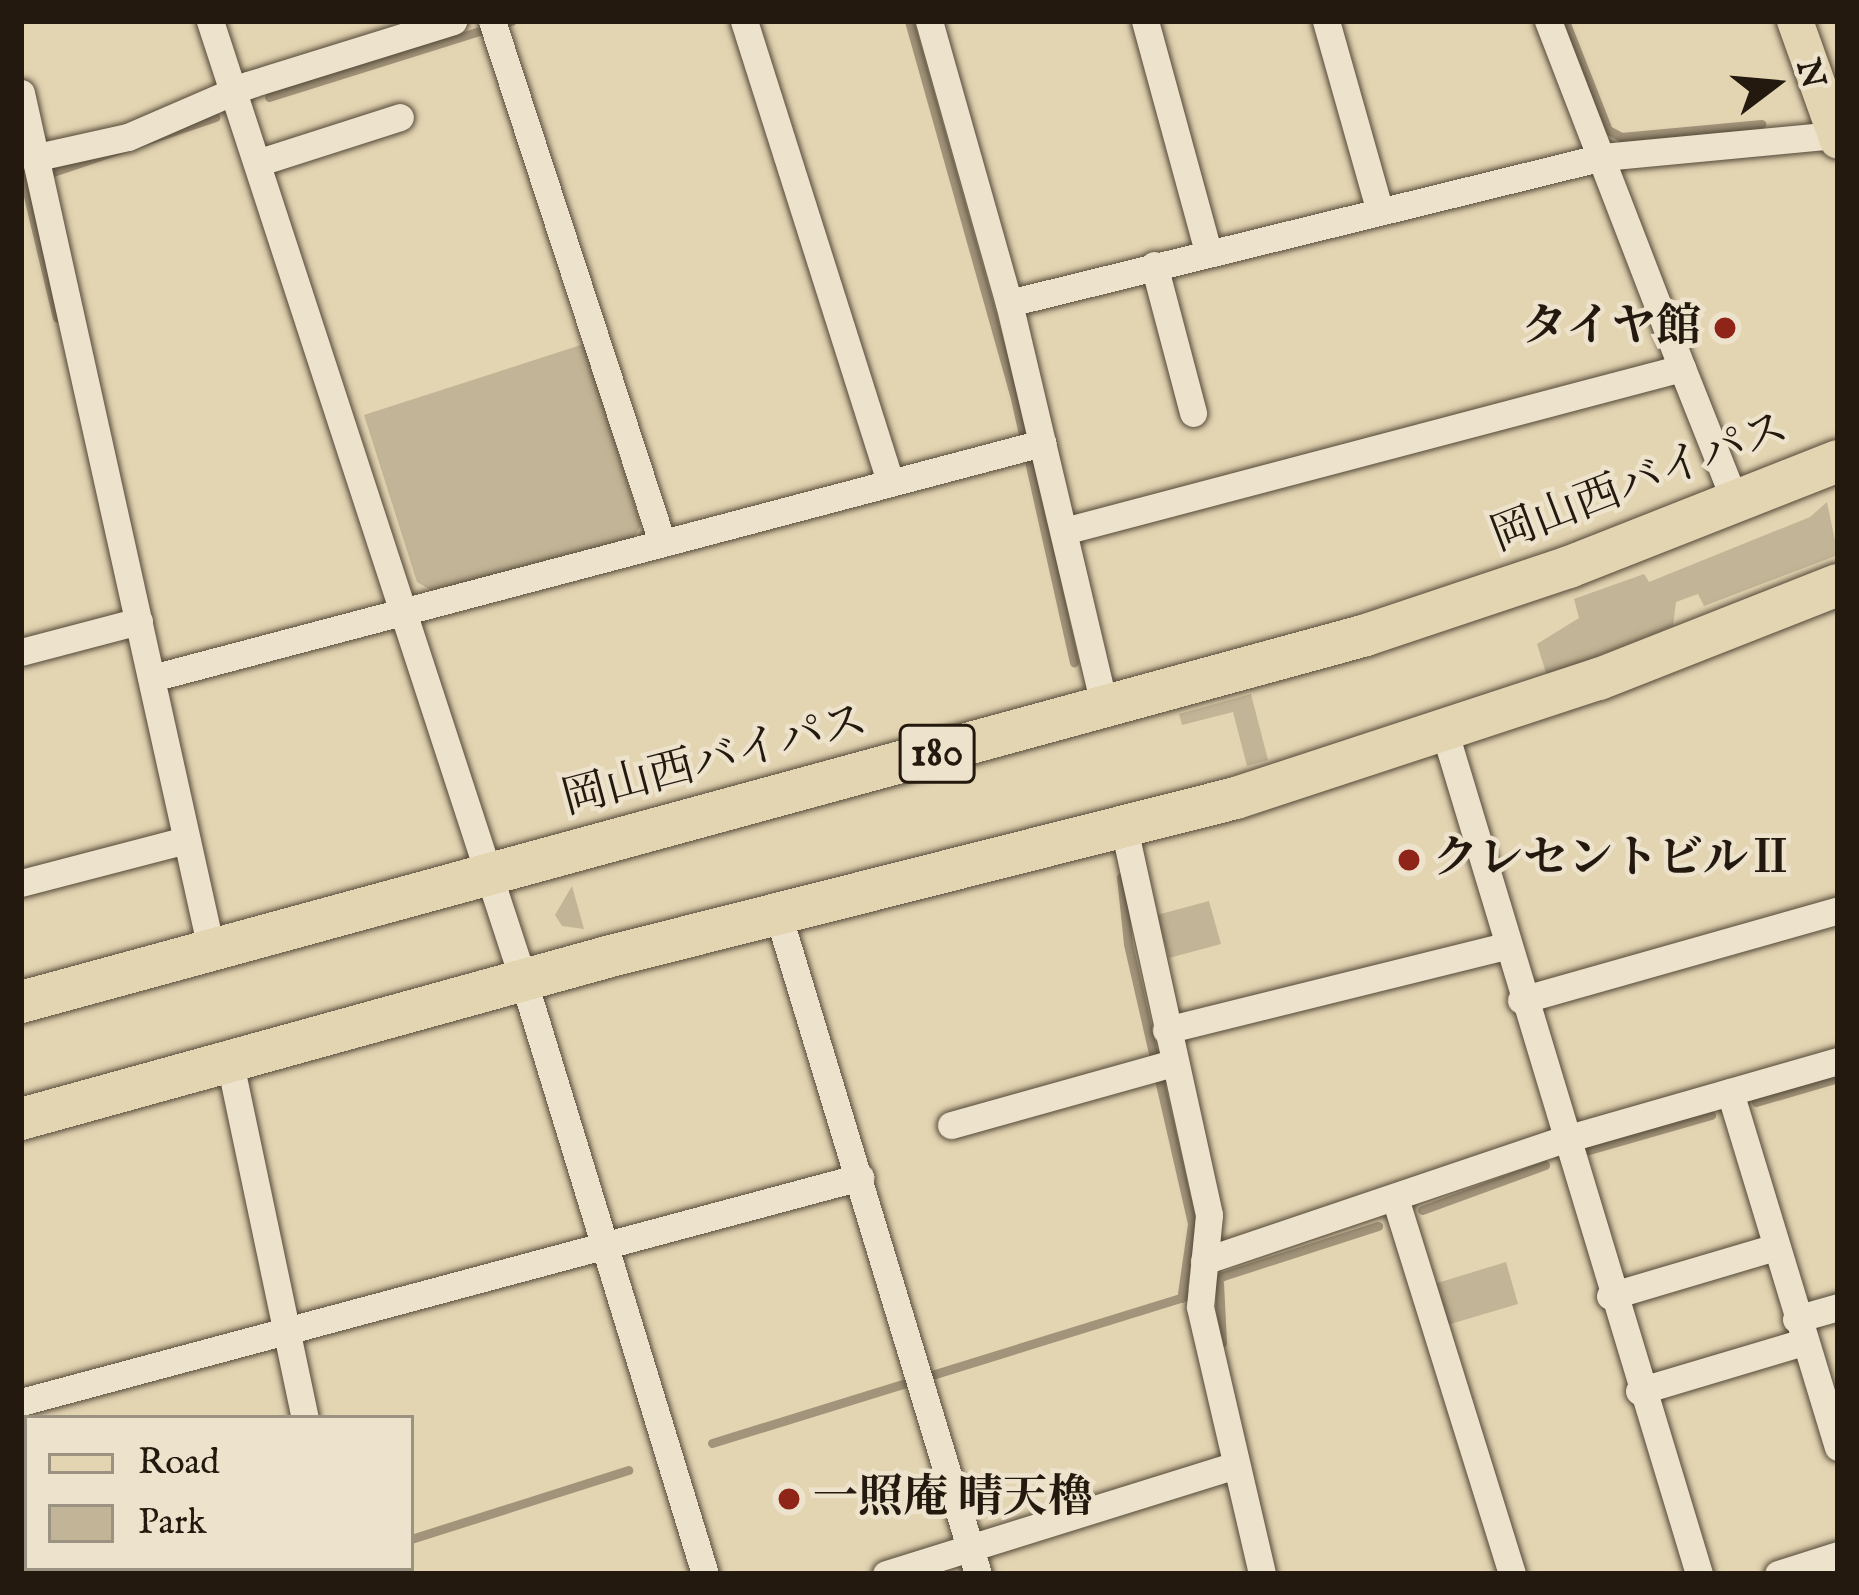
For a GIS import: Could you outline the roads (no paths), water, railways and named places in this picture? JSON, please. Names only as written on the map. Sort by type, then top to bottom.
[{"type":"highway","name":"岡山西バイパス","points":[[21,1003],[1105,709],[1476,600],[1838,461]]},
{"type":"highway","points":[[21,1119],[778,914],[1124,828],[1445,733],[1838,584]]},
{"type":"main road","points":[[1795,21],[1837,138]]},
{"type":"street","points":[[210,21],[524,982],[705,1574]]},
{"type":"street","points":[[31,162],[128,137],[233,90],[453,21]]},
{"type":"street","points":[[744,21],[890,481]]},
{"type":"street","points":[[929,21],[1009,303],[1032,445],[1064,531],[1105,709]]},
{"type":"street","points":[[1145,21],[1208,251]]},
{"type":"street","points":[[1327,21],[1378,208]]},
{"type":"street","points":[[1548,21],[1736,504]]},
{"type":"street","points":[[493,25],[662,542]]},
{"type":"street","points":[[21,93],[31,162],[131,623],[152,679],[177,842],[212,953]]},
{"type":"street","points":[[257,163],[400,117]]},
{"type":"street","points":[[1009,303],[1378,208],[1603,157],[1837,138]]},
{"type":"street","points":[[1154,266],[1193,413]]},
{"type":"street","points":[[1064,531],[1682,368]]},
{"type":"street","points":[[152,679],[1032,445]]},
{"type":"street","points":[[21,652],[131,623]]},
{"type":"street","points":[[1445,733],[1562,1140],[1699,1574]]},
{"type":"street","points":[[1124,828],[1166,1030],[1162,1067],[1209,1215],[1201,1280],[1235,1465],[1262,1574]]},
{"type":"street","points":[[21,884],[177,842]]},
{"type":"street","points":[[1521,1000],[1838,910]]},
{"type":"street","points":[[778,914],[975,1561]]},
{"type":"street","points":[[1166,1030],[1506,946]]},
{"type":"street","points":[[1201,1280],[1395,1198],[1562,1140],[1838,1060]]},
{"type":"street","points":[[230,1063],[279,1331],[304,1415]]},
{"type":"street","points":[[951,1125],[1162,1067]]},
{"type":"street","points":[[1730,1092],[1838,1447]]},
{"type":"street","points":[[21,1402],[860,1177]]},
{"type":"street","points":[[1395,1198],[1512,1574]]},
{"type":"street","points":[[1610,1296],[1775,1247]]},
{"type":"street","points":[[1639,1391],[1800,1331],[1838,1307]]},
{"type":"street","points":[[886,1574],[975,1561],[1235,1465]]},
{"type":"street","points":[[1778,1574],[1838,1555]]},
{"type":"waterway","points":[[269,97],[511,21]]},
{"type":"waterway","points":[[909,21],[1014,394],[1074,662]]},
{"type":"waterway","points":[[1565,21],[1608,130],[1621,137],[1761,124]]},
{"type":"waterway","points":[[44,175],[215,117]]},
{"type":"waterway","points":[[21,167],[57,318]]},
{"type":"waterway","points":[[1121,877],[1128,944],[1192,1224],[1182,1293]]},
{"type":"waterway","points":[[1756,1102],[1838,1078]]},
{"type":"waterway","points":[[1589,1150],[1711,1115]]},
{"type":"waterway","points":[[1422,1210],[1545,1165]]},
{"type":"waterway","points":[[712,1443],[1181,1298],[1223,1276],[1378,1226]]},
{"type":"waterway","points":[[1219,1283],[1222,1343]]},
{"type":"waterway","points":[[414,1538],[628,1470]]},
{"type":"waterway","points":[[302,1574],[312,1571]]},
{"type":"place","name":"タイヤ館","points":[[1725,328]]},
{"type":"place","name":"クレセントビルⅡ","points":[[1409,860]]},
{"type":"place","name":"一照庵 晴天櫓","points":[[789,1499]]}]
